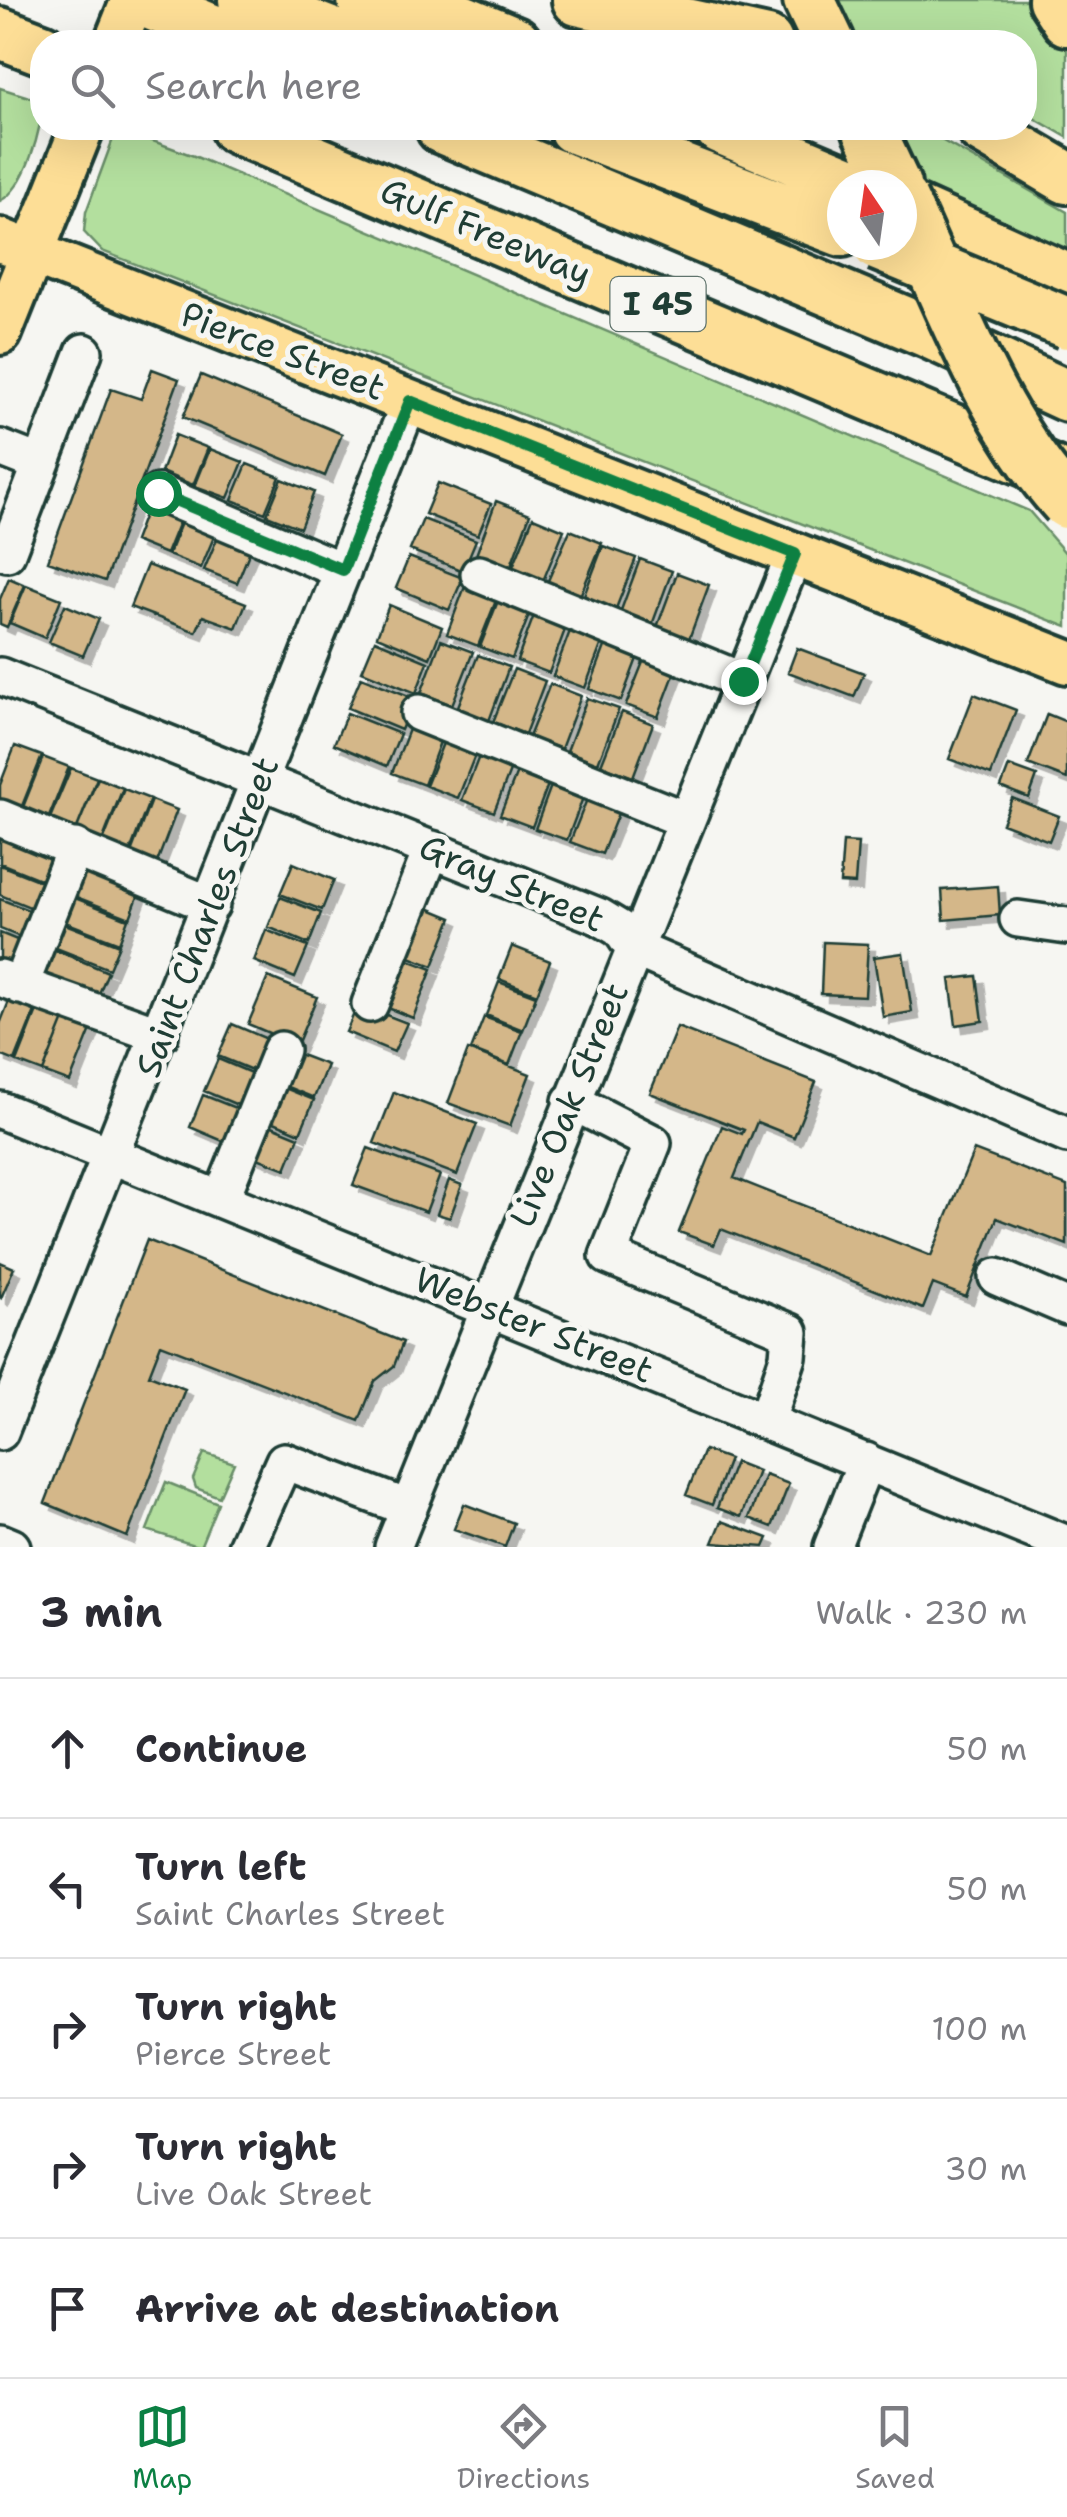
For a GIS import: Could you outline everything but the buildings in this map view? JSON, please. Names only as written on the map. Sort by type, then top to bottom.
[{"type":"highway","points":[[137,0],[211,30]]},
{"type":"highway","points":[[244,0],[323,30]]},
{"type":"highway","points":[[363,0],[431,30]]},
{"type":"highway","points":[[413,0],[487,30]]},
{"type":"highway","points":[[578,0],[713,30]]},
{"type":"highway","points":[[810,0],[824,30]]},
{"type":"highway","points":[[1054,0],[1067,20]]},
{"type":"highway","points":[[0,33],[30,44]]},
{"type":"highway","points":[[0,62],[30,71]]},
{"type":"highway","name":"Gulf Freeway","points":[[264,140],[1067,478]]},
{"type":"highway","name":"I 45","points":[[471,140],[928,332],[1067,396]]},
{"type":"highway","points":[[606,140],[827,222]]},
{"type":"highway","points":[[673,140],[827,220]]},
{"type":"highway","points":[[749,140],[827,173]]},
{"type":"highway","points":[[874,140],[888,170]]},
{"type":"highway","points":[[1002,140],[1067,178]]},
{"type":"highway","points":[[917,210],[1067,279]]},
{"type":"highway","points":[[917,235],[996,403],[1046,480],[1067,503]]},
{"type":"highway","points":[[914,260],[1067,323]]},
{"type":"main road","points":[[122,30],[137,0]]},
{"type":"main road","points":[[0,333],[16,246],[75,140]]},
{"type":"main road","name":"Pierce Street","points":[[16,246],[1067,662]]},
{"type":"street","points":[[7,553],[84,352]]},
{"type":"street","name":"Saint Charles Street","points":[[0,1432],[113,1156],[410,401]]},
{"type":"street","points":[[0,448],[41,464]]},
{"type":"street","points":[[158,493],[343,570]]},
{"type":"street","name":"Live Oak Street","points":[[393,1547],[795,554]]},
{"type":"street","points":[[479,574],[743,681]]},
{"type":"street","name":"Gray Street","points":[[0,676],[600,917],[620,929],[633,948],[1067,1135]]},
{"type":"street","points":[[419,714],[686,820]]},
{"type":"street","points":[[0,818],[211,905]]},
{"type":"street","points":[[75,847],[10,982],[160,1035]]},
{"type":"street","points":[[370,1004],[432,848]]},
{"type":"street","points":[[1018,920],[1064,918]]},
{"type":"street","points":[[220,1199],[281,1050]]},
{"type":"street","points":[[571,1101],[653,1144],[608,1256],[790,1332],[788,1357],[767,1420]]},
{"type":"street","name":"Webster Street","points":[[0,1110],[1067,1544]]},
{"type":"street","points":[[998,1276],[1067,1308]]},
{"type":"street","points":[[246,1547],[284,1460],[408,1508]]},
{"type":"street","points":[[832,1547],[866,1461]]},
{"type":"street","points":[[0,1542],[12,1547]]},
{"type":"green space","points":[[830,0],[1035,0],[1067,49],[1067,137],[1037,120],[1037,30],[843,30]]},
{"type":"green space","points":[[0,88],[30,97],[30,140],[36,140],[18,184],[0,201]]},
{"type":"green space","points":[[113,140],[150,140],[194,156],[1029,511],[1067,555],[1067,627],[102,251],[84,232],[86,212]]},
{"type":"green space","points":[[893,140],[941,140],[1067,212],[1067,263],[922,200],[917,190],[917,170],[907,170]]},
{"type":"green space","points":[[204,1453],[234,1463],[219,1497],[196,1488],[193,1479]]},
{"type":"green space","points":[[166,1482],[218,1503],[200,1547],[147,1530]]},
{"type":"route","points":[[158,493],[343,570],[410,401],[795,554],[743,681]]}]
